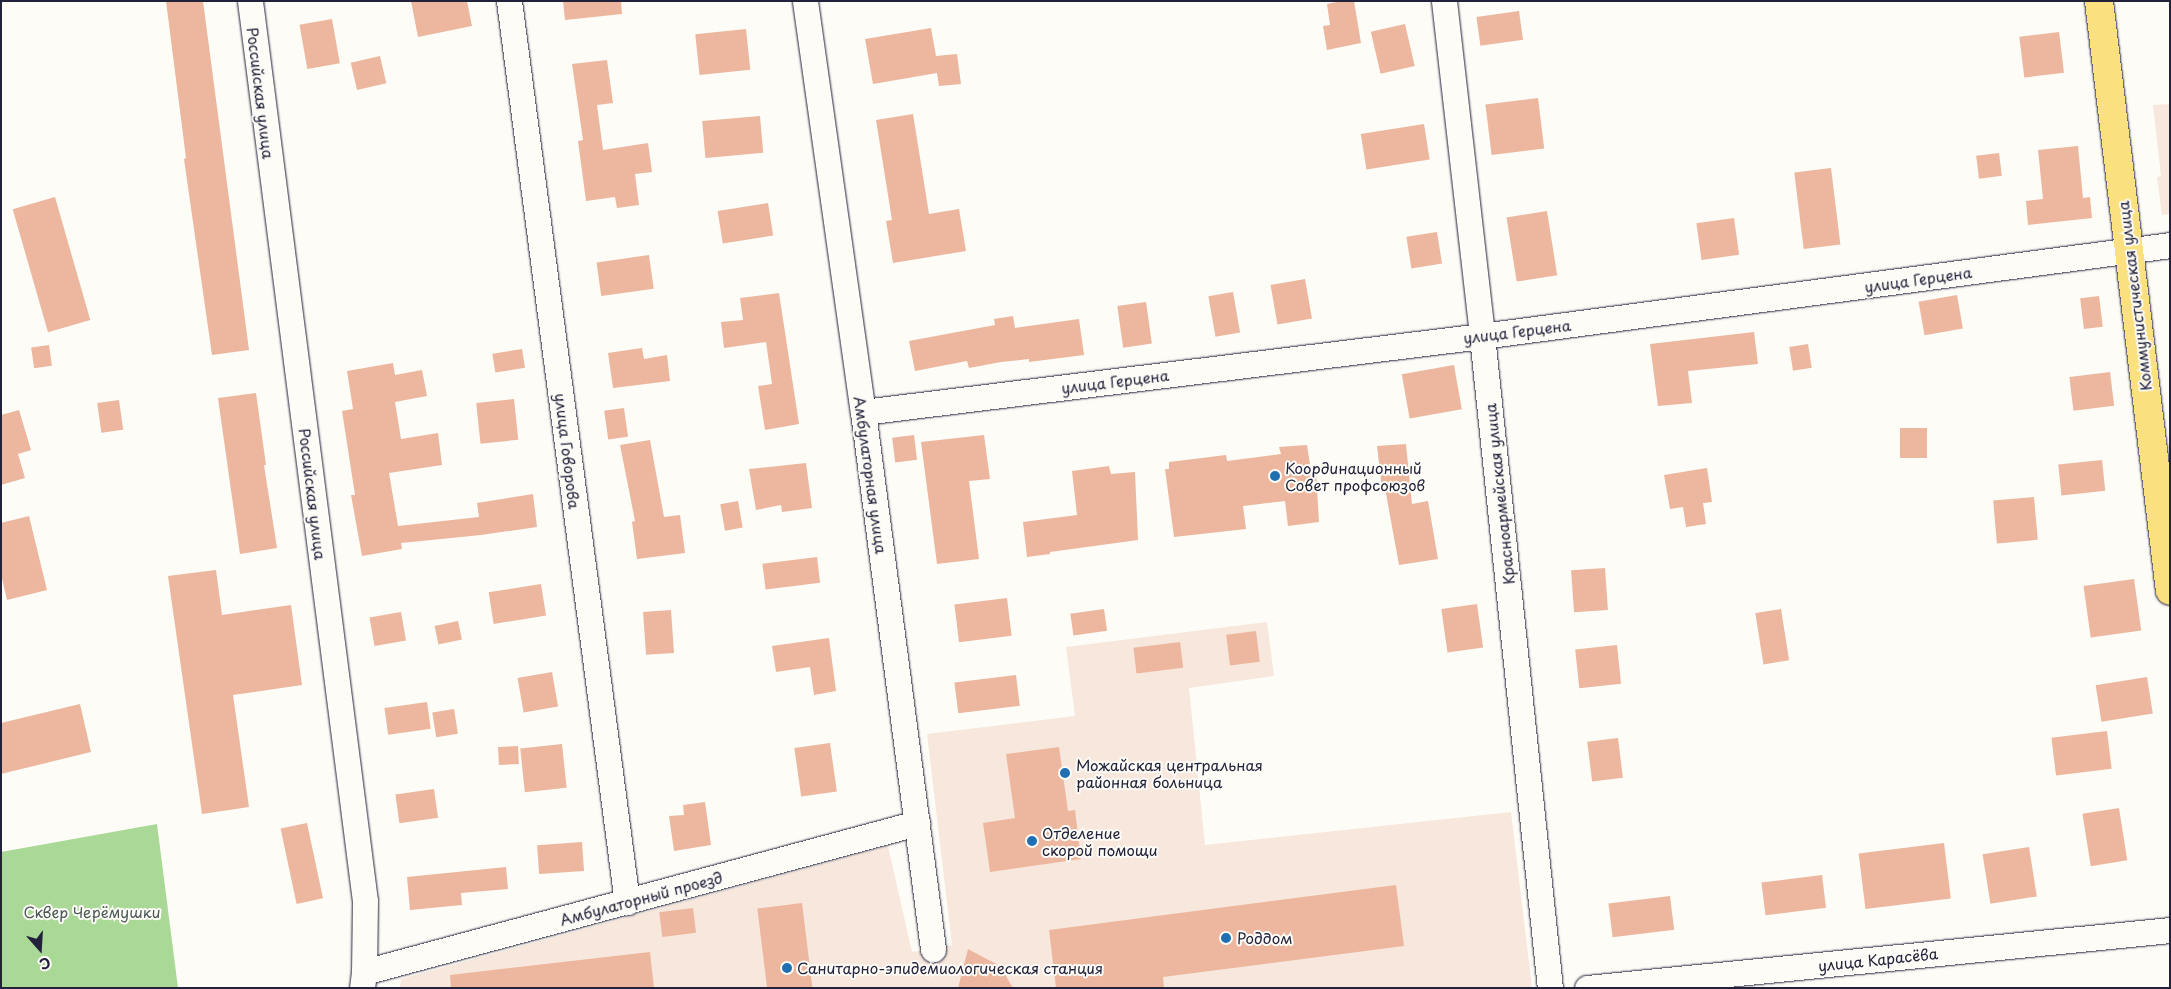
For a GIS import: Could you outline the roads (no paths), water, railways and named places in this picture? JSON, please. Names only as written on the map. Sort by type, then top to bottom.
[{"type":"main road","name":"Коммунистическая улица","points":[[2099,1],[2170,591]]},
{"type":"street","name":"Российская улица","points":[[250,1],[352,796],[364,901],[363,980]]},
{"type":"street","name":"улица Говорова","points":[[509,1],[627,902]]},
{"type":"street","name":"Амбулаторная улица","points":[[805,1],[933,949]]},
{"type":"street","name":"Красноармейская улица","points":[[1444,1],[1482,336],[1550,988]]},
{"type":"street","name":"улица Герцена","points":[[862,412],[1482,336],[2170,245]]},
{"type":"street","name":"Амбулаторный проезд","points":[[363,980],[627,902],[917,823]]},
{"type":"street","name":"улица Карасёва","points":[[1587,988],[2170,930]]},
{"type":"place","name":"Координационный Совет профсоюзов","points":[[1275,476]]},
{"type":"place","name":"Можайская центральная районная больница","points":[[1065,773]]},
{"type":"place","name":"Отделение скорой помощи","points":[[1032,841]]},
{"type":"place","name":"Роддом","points":[[1226,938]]},
{"type":"place","name":"Санитарно-эпидемиологическая станция","points":[[787,968]]},
{"type":"park label","name":"Сквер Черёмушки","points":[[92,912]]}]
